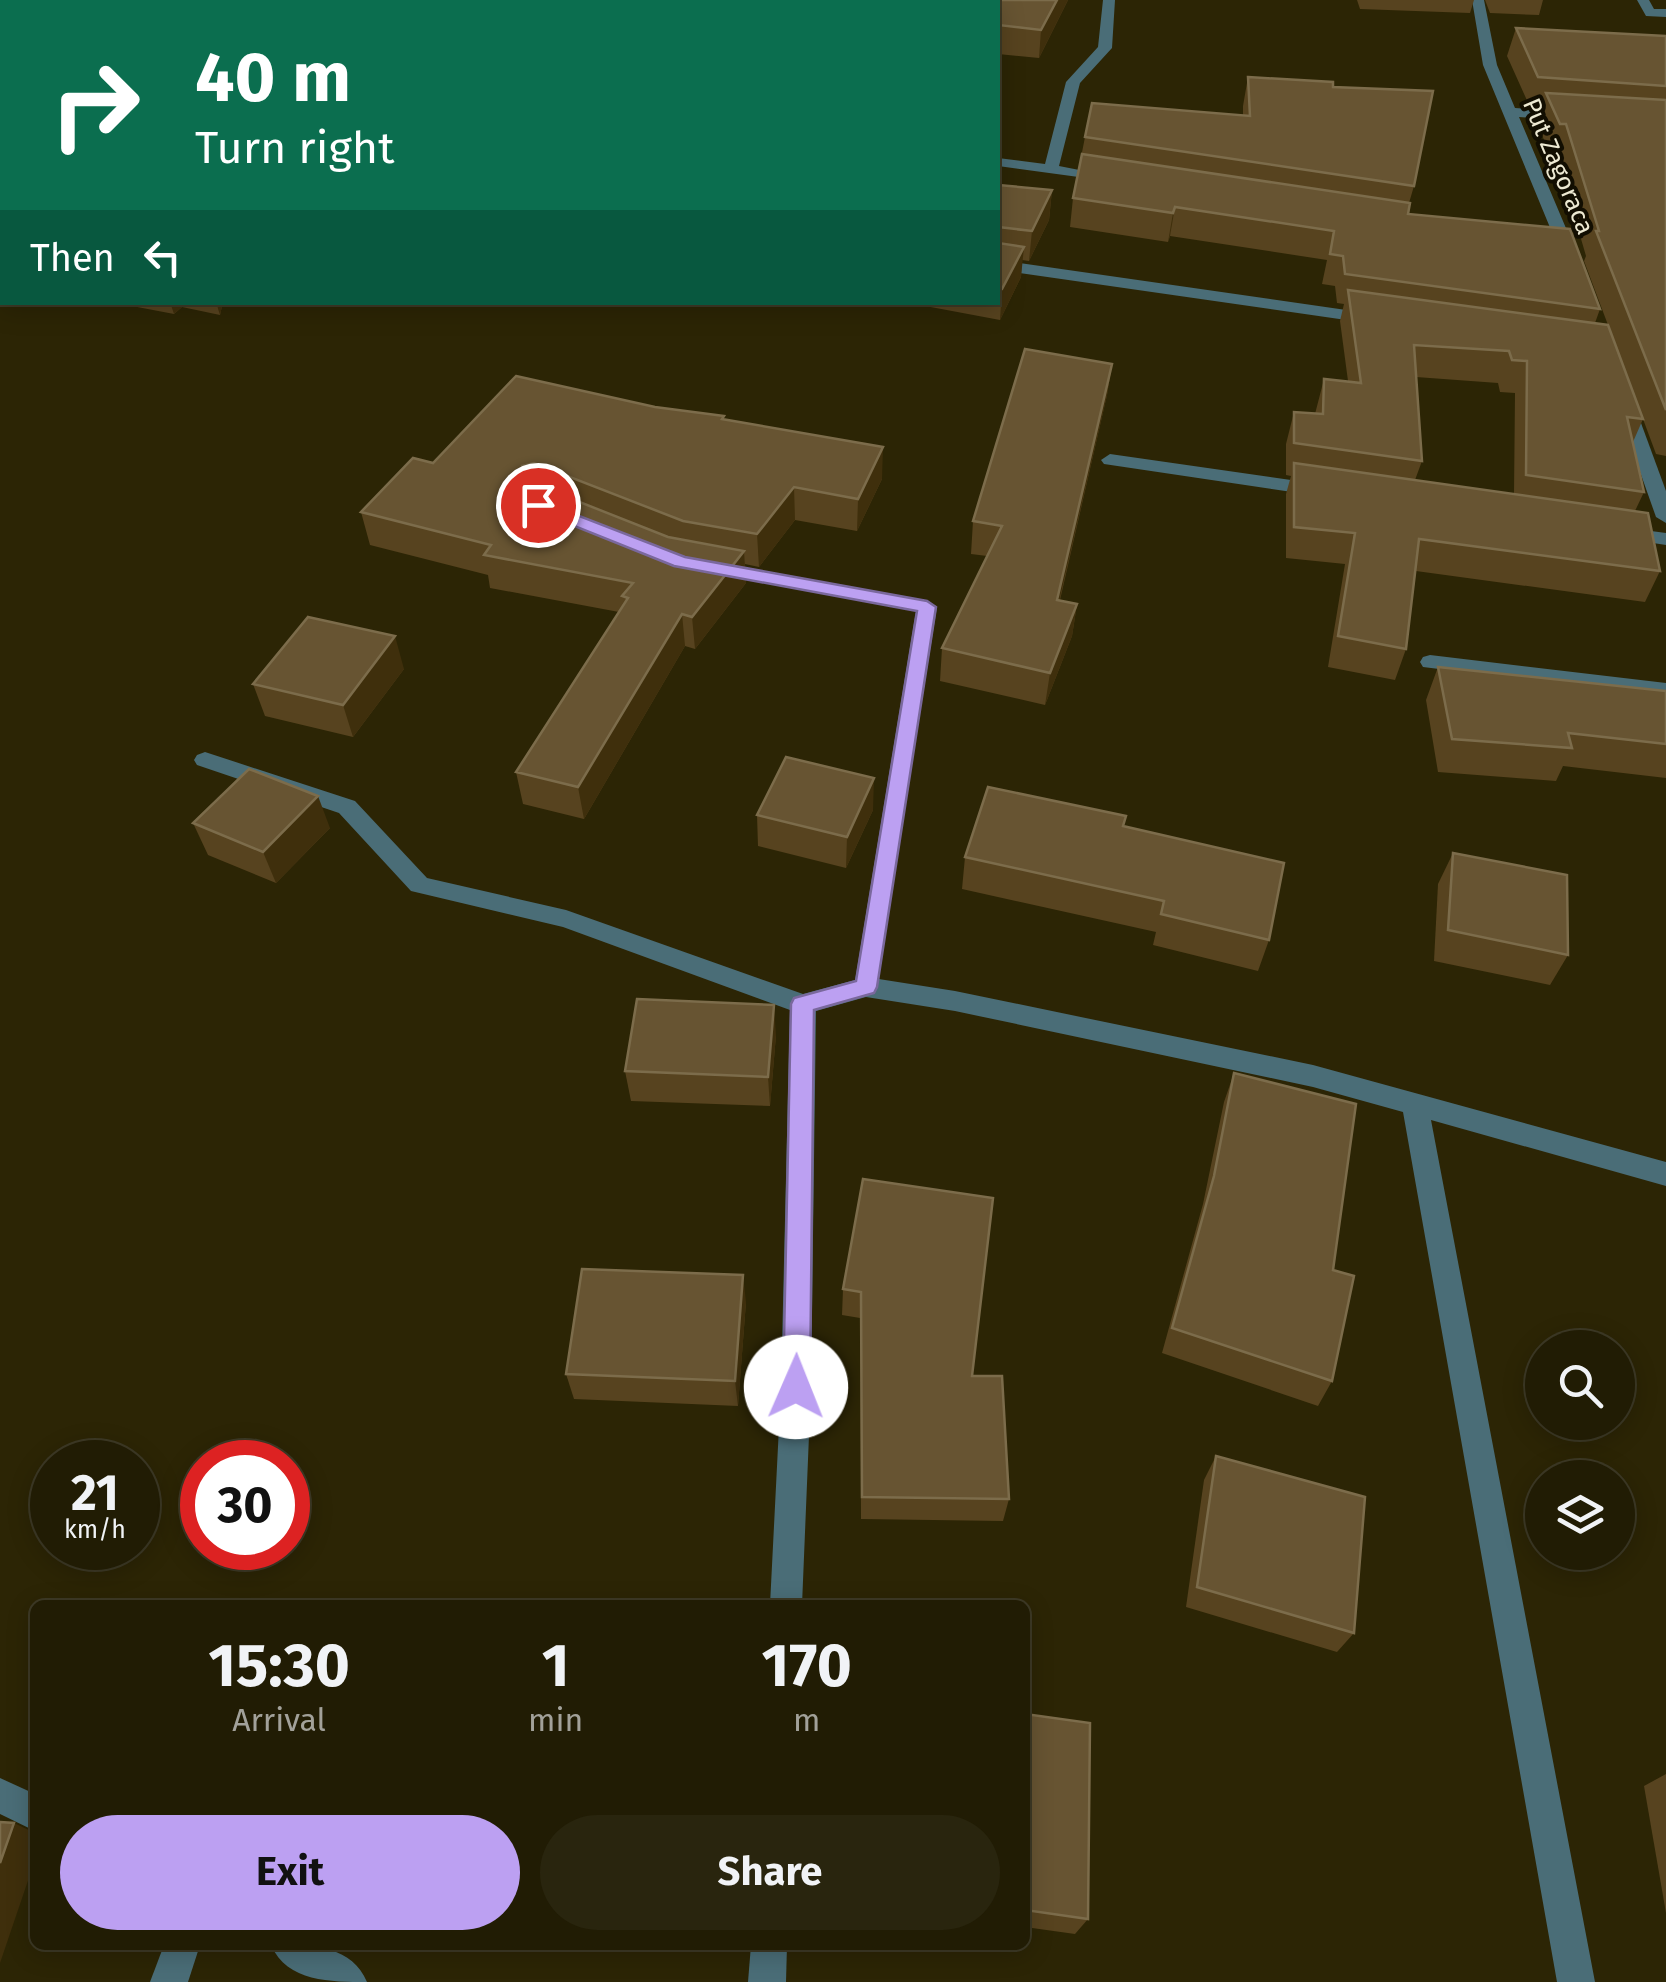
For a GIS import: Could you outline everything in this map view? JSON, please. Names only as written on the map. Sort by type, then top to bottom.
[{"type":"street","points":[[1051,168],[1073,82],[1104,48],[1109,0]]},
{"type":"street","name":"Put Zagoraca","points":[[1478,0],[1490,64],[1580,283]]},
{"type":"street","points":[[1643,0],[1650,13],[1666,13]]},
{"type":"street","points":[[1509,112],[1588,117]]},
{"type":"street","points":[[1000,162],[1128,180]]},
{"type":"street","points":[[1548,246],[1568,249]]},
{"type":"street","points":[[1000,264],[1384,321]]},
{"type":"street","points":[[1618,386],[1666,517]]},
{"type":"street","points":[[1110,460],[1340,493]]},
{"type":"street","points":[[1608,531],[1666,539]]},
{"type":"street","points":[[700,566],[927,607],[866,987]]},
{"type":"street","points":[[1430,662],[1666,690]]},
{"type":"street","points":[[205,760],[347,807],[419,885],[566,919],[802,1004],[866,987],[955,1002],[1313,1076],[1666,1174]]},
{"type":"street","points":[[786,1600],[796,1387],[802,1004]]},
{"type":"street","points":[[1415,1105],[1576,1982]]},
{"type":"street","points":[[0,1796],[30,1811]]},
{"type":"street","points":[[169,1982],[180,1950]]},
{"type":"street","points":[[296,1950],[348,1982]]},
{"type":"street","points":[[767,1982],[769,1950]]},
{"type":"building","points":[[1000,0],[1057,0],[1041,30],[1000,25]]},
{"type":"building","points":[[1516,28],[1666,36],[1666,86],[1538,77]]},
{"type":"building","points":[[1248,77],[1333,82],[1333,87],[1433,91],[1414,186],[1085,137],[1092,103],[1250,116]]},
{"type":"building","points":[[1546,93],[1666,100],[1666,410],[1596,231],[1566,124],[1560,124]]},
{"type":"building","points":[[1082,154],[1410,203],[1408,214],[1570,229],[1600,309],[1345,274],[1343,256],[1330,254],[1334,231],[1175,207],[1173,213],[1073,198]]},
{"type":"building","points":[[1000,185],[1052,190],[1032,231],[1000,227]]},
{"type":"building","points":[[1000,243],[1024,247],[1002,289]]},
{"type":"building","points":[[1348,290],[1608,325],[1643,419],[1627,417],[1644,492],[1526,475],[1527,361],[1512,360],[1509,351],[1414,345],[1422,461],[1294,443],[1294,412],[1323,414],[1324,379],[1361,383]]},
{"type":"building","points":[[1025,349],[1112,364],[1057,600],[1077,604],[1050,673],[942,648],[1002,526],[973,521]]},
{"type":"building","points":[[516,376],[655,407],[724,416],[722,419],[883,447],[858,499],[794,487],[757,534],[683,521],[534,463],[522,466],[524,480],[668,537],[744,551],[692,617],[682,614],[578,787],[516,772],[628,598],[622,596],[633,583],[484,555],[491,545],[361,512],[413,458],[433,463]]},
{"type":"building","points":[[1294,463],[1648,513],[1660,571],[1419,539],[1406,649],[1338,636],[1355,533],[1294,527]]},
{"type":"building","points":[[308,617],[395,636],[343,705],[253,684]]},
{"type":"building","points":[[1438,667],[1666,691],[1666,744],[1568,733],[1572,748],[1452,739]]},
{"type":"building","points":[[786,757],[874,778],[847,837],[757,815]]},
{"type":"building","points":[[249,769],[318,796],[263,852],[193,823]]},
{"type":"building","points":[[988,787],[1126,816],[1123,826],[1284,863],[1269,940],[1161,914],[1164,901],[965,857]]},
{"type":"building","points":[[1453,853],[1567,875],[1568,955],[1448,930]]},
{"type":"building","points":[[637,999],[774,1005],[768,1077],[625,1071]]},
{"type":"building","points":[[1234,1073],[1356,1104],[1333,1270],[1354,1276],[1332,1381],[1172,1328],[1214,1176]]},
{"type":"building","points":[[863,1179],[993,1198],[972,1376],[1002,1376],[1009,1499],[862,1497],[861,1292],[843,1289]]},
{"type":"building","points":[[582,1269],[743,1275],[735,1381],[566,1374]]},
{"type":"building","points":[[1216,1456],[1365,1497],[1354,1633],[1197,1587]]},
{"type":"building","points":[[1030,1715],[1090,1723],[1088,1919],[1030,1911]]},
{"type":"building","points":[[0,1822],[14,1823],[0,1863]]},
{"type":"route","points":[[538,505],[680,562],[927,607],[866,987],[802,1004],[796,1387]]}]
